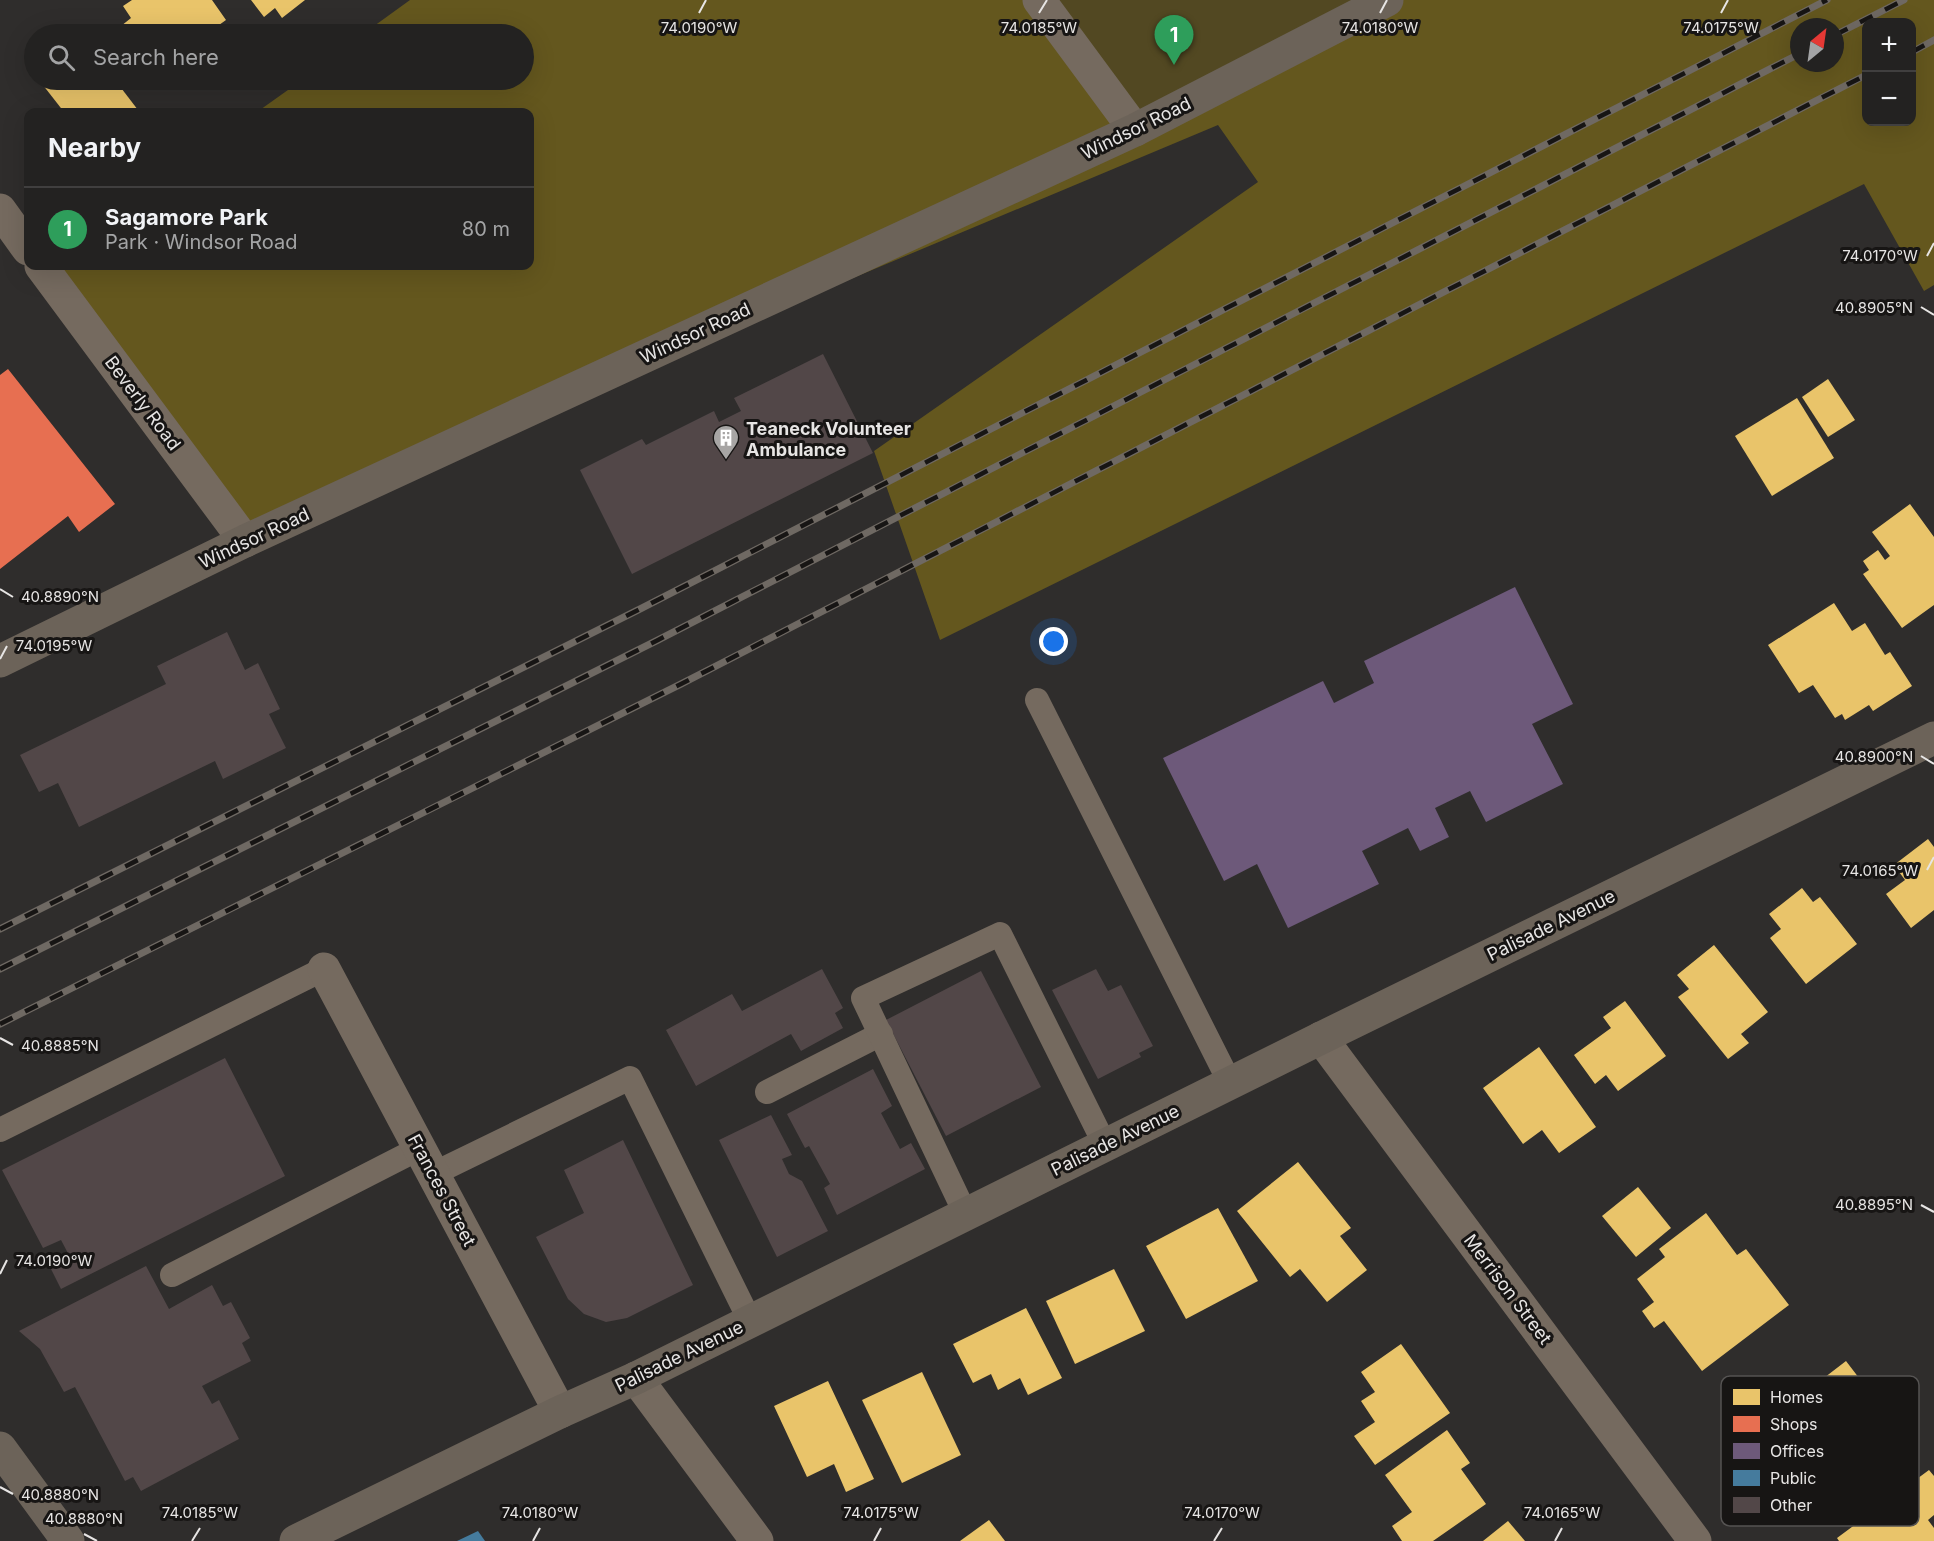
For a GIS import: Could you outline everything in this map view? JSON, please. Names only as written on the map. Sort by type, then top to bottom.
[{"type":"street","points":[[1039,0],[1136,130]]},
{"type":"street","name":"Windsor Road","points":[[0,661],[245,541],[1136,130],[1388,0]]},
{"type":"street","name":"Beverly Road","points":[[44,270],[245,541]]},
{"type":"street","name":"Palisade Avenue","points":[[296,1541],[560,1412],[636,1378],[1321,1038],[1934,738]]},
{"type":"street","name":"Frances Street","points":[[324,969],[560,1412]]},
{"type":"street","name":"Merrison Street","points":[[1321,1038],[1695,1541]]},
{"type":"street","points":[[636,1378],[757,1541]]},
{"type":"street","points":[[0,1448],[68,1541]]},
{"type":"lane","points":[[1037,700],[1230,1083]]},
{"type":"lane","points":[[966,1215],[863,998],[1000,934],[1105,1145]]},
{"type":"lane","points":[[0,1130],[324,969]]},
{"type":"lane","points":[[767,1092],[881,1034]]},
{"type":"lane","points":[[172,1275],[427,1161],[630,1078],[750,1321]]},
{"type":"shaded area","points":[[410,0],[1039,0],[1136,130],[1387,0],[1934,0],[1934,285],[1924,291],[1864,184],[940,640],[874,451],[1258,182],[1218,125],[798,301],[245,541],[52,270],[534,270],[534,108],[263,108],[288,90],[534,90],[534,24],[377,24]]},
{"type":"shaded area","points":[[1039,0],[1387,0],[1135,130]]},
{"type":"building: Homes","points":[[132,0],[212,0],[226,20],[220,24],[124,24],[131,18],[123,6]]},
{"type":"building: Homes","points":[[251,0],[305,0],[282,18],[275,8],[264,17]]},
{"type":"building: Homes","points":[[47,90],[123,90],[136,108],[61,108]]},
{"type":"building: Homes","points":[[1828,379],[1855,420],[1828,437],[1802,397]]},
{"type":"building: Homes","points":[[1797,398],[1834,458],[1772,496],[1735,436]]},
{"type":"building: Homes","points":[[1910,504],[1934,537],[1934,605],[1902,628],[1863,574],[1869,570],[1863,561],[1878,550],[1885,560],[1890,556],[1872,532]]},
{"type":"building: Homes","points":[[1834,603],[1852,631],[1865,623],[1885,655],[1890,652],[1912,686],[1873,711],[1869,705],[1845,720],[1842,714],[1835,718],[1813,685],[1799,693],[1768,645]]},
{"type":"building: Homes","points":[[1928,839],[1934,847],[1934,910],[1911,928],[1886,894],[1905,880],[1894,865]]},
{"type":"building: Homes","points":[[1802,888],[1813,902],[1820,897],[1857,944],[1806,984],[1770,938],[1781,929],[1769,914]]},
{"type":"building: Homes","points":[[1714,945],[1768,1012],[1741,1034],[1749,1043],[1728,1059],[1678,997],[1689,989],[1677,975]]},
{"type":"building: Homes","points":[[1625,1001],[1666,1056],[1618,1091],[1606,1075],[1595,1084],[1574,1055],[1611,1028],[1603,1017]]},
{"type":"building: Homes","points":[[1539,1047],[1596,1127],[1559,1153],[1542,1130],[1523,1144],[1483,1088]]},
{"type":"building: Homes","points":[[1298,1162],[1351,1228],[1340,1236],[1367,1270],[1327,1302],[1300,1269],[1290,1277],[1237,1211]]},
{"type":"building: Homes","points":[[1638,1187],[1671,1228],[1636,1257],[1602,1216]]},
{"type":"building: Homes","points":[[1218,1208],[1258,1281],[1186,1319],[1146,1246]]},
{"type":"building: Homes","points":[[1706,1213],[1737,1255],[1746,1249],[1789,1305],[1702,1371],[1664,1321],[1654,1328],[1642,1311],[1654,1302],[1637,1279],[1665,1257],[1659,1249]]},
{"type":"building: Homes","points":[[1114,1269],[1145,1331],[1075,1364],[1046,1301]]},
{"type":"building: Homes","points":[[1026,1308],[1062,1378],[1028,1395],[1020,1378],[998,1390],[991,1374],[973,1383],[953,1344]]},
{"type":"building: Homes","points":[[1401,1344],[1450,1413],[1375,1465],[1354,1436],[1375,1422],[1361,1401],[1375,1392],[1361,1372]]},
{"type":"building: Homes","points":[[1846,1361],[1857,1376],[1826,1376]]},
{"type":"building: Homes","points":[[922,1372],[961,1455],[902,1483],[862,1400]]},
{"type":"building: Homes","points":[[828,1381],[874,1479],[846,1492],[834,1464],[807,1477],[774,1406]]},
{"type":"building: Homes","points":[[1447,1430],[1470,1463],[1461,1469],[1486,1504],[1433,1541],[1402,1541],[1392,1526],[1412,1512],[1385,1475]]},
{"type":"building: Homes","points":[[1929,1470],[1934,1476],[1934,1515],[1928,1520],[1934,1528],[1934,1541],[1839,1541],[1837,1538],[1853,1526],[1919,1526],[1919,1477]]},
{"type":"building: Homes","points":[[989,1520],[1005,1541],[960,1541]]},
{"type":"building: Homes","points":[[1508,1521],[1525,1541],[1483,1541]]},
{"type":"building: Shops","points":[[8,369],[115,504],[79,532],[68,516],[0,569],[0,375]]},
{"type":"building: Offices","points":[[1515,587],[1573,704],[1532,724],[1563,784],[1486,822],[1470,791],[1435,808],[1449,837],[1420,851],[1408,828],[1362,851],[1379,884],[1288,928],[1257,864],[1224,881],[1163,758],[1323,681],[1334,703],[1374,683],[1364,661]]},
{"type":"building: Public","points":[[478,1531],[485,1541],[457,1541]]},
{"type":"building: Other","name":"Teaneck Volunteer Ambulance","points":[[823,354],[873,453],[632,574],[580,470],[642,439],[646,445],[714,411],[719,422],[741,411],[734,398]]},
{"type":"building: Other","points":[[227,632],[245,670],[258,663],[280,709],[269,714],[286,748],[223,779],[215,761],[79,827],[58,783],[39,792],[20,755],[166,684],[157,666]]},
{"type":"building: Other","points":[[822,969],[843,1008],[835,1013],[843,1028],[801,1051],[791,1034],[696,1086],[666,1030],[732,994],[742,1011]]},
{"type":"building: Other","points":[[1096,969],[1108,991],[1121,985],[1153,1046],[1139,1053],[1141,1057],[1098,1079],[1052,990]]},
{"type":"building: Other","points":[[981,971],[1041,1087],[946,1136],[886,1020]]},
{"type":"building: Other","points":[[225,1058],[285,1176],[61,1289],[51,1269],[71,1259],[61,1240],[43,1248],[2,1170]]},
{"type":"building: Other","points":[[873,1069],[892,1106],[881,1113],[900,1149],[911,1143],[925,1169],[837,1215],[824,1188],[830,1184],[809,1146],[805,1148],[787,1114]]},
{"type":"building: Other","points":[[771,1115],[792,1155],[782,1159],[789,1174],[802,1181],[828,1231],[777,1257],[719,1140]]},
{"type":"building: Other","points":[[623,1140],[693,1285],[627,1318],[606,1322],[584,1314],[568,1299],[536,1237],[584,1213],[564,1170]]},
{"type":"building: Other","points":[[146,1266],[169,1309],[212,1285],[223,1306],[231,1302],[250,1338],[242,1343],[251,1361],[202,1386],[212,1404],[219,1400],[239,1439],[141,1491],[133,1477],[125,1481],[75,1387],[64,1392],[40,1349],[19,1331]]},
{"type":"railway","points":[[0,929],[642,608],[1827,0]]},
{"type":"railway","points":[[1844,30],[1904,0]]},
{"type":"railway","points":[[1916,50],[1934,40]]},
{"type":"railway","points":[[0,969],[658,640],[1790,59]]},
{"type":"railway","points":[[0,1024],[681,684],[1862,77]]},
{"type":"place","name":"Sagamore Park","points":[[1174,65]]},
{"type":"place","name":"Teaneck Volunteer Ambulance","points":[[726,461]]}]
